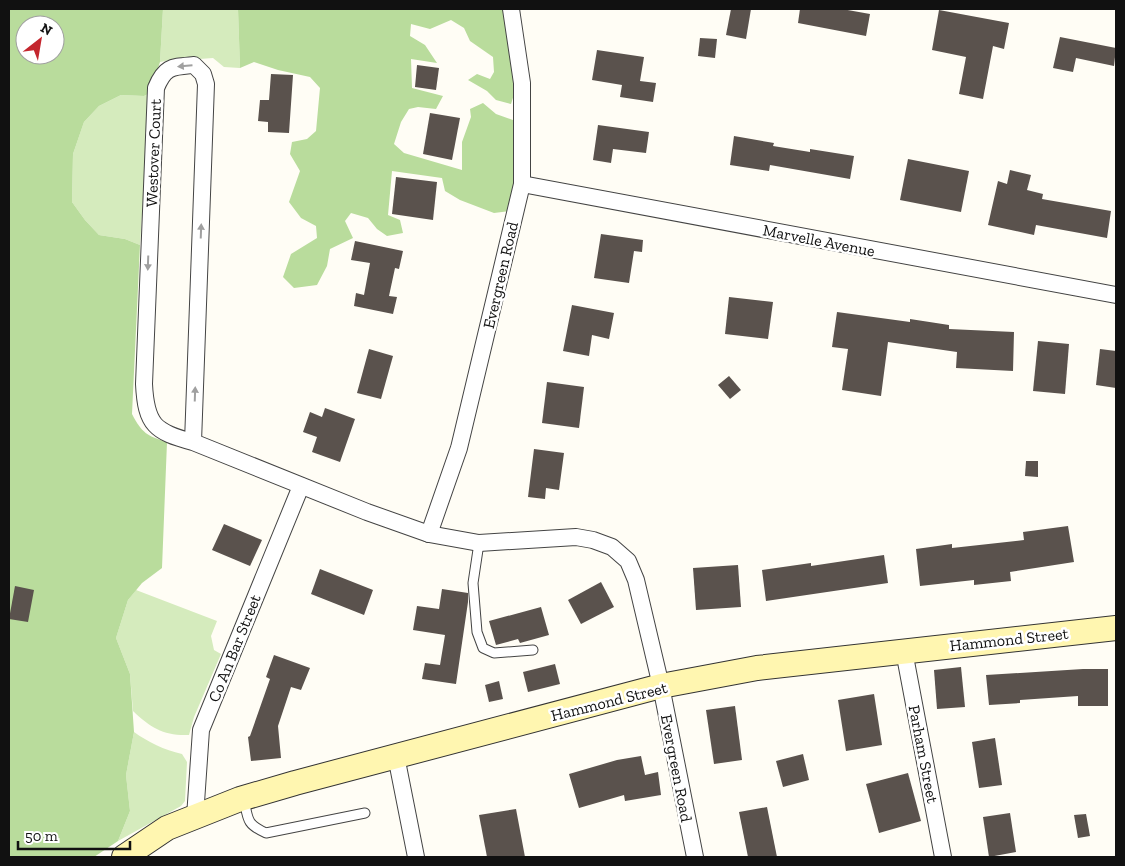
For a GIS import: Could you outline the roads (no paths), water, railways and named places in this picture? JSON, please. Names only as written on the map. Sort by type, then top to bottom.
[{"type":"street","name":"Evergreen Road","points":[[429,534],[459,448],[522,184],[522,82],[511,9]]},
{"type":"street","name":"Westover Court","points":[[194,65],[203,74],[206,84],[193,442],[169,436],[156,427],[148,414],[144,397],[144,384],[156,88],[166,70],[173,67],[194,65]]},
{"type":"street","name":"Marvelle Avenue","points":[[522,184],[1116,295]]},
{"type":"street","name":"Evergreen Road","points":[[193,442],[300,486],[429,534],[479,543],[576,538],[593,540],[612,547],[628,561],[636,580],[661,686],[695,857]]},
{"type":"street","name":"Co An Bar Street","points":[[196,817],[201,730],[300,486]]},
{"type":"street","name":"Hammond Street","points":[[124,857],[167,828],[244,798],[661,686],[757,668],[1116,628]]},
{"type":"street","name":"Parham Street","points":[[904,651],[943,857]]},
{"type":"street","points":[[396,756],[416,857]]},
{"type":"lane","points":[[479,543],[473,583],[477,632],[483,648],[494,654],[534,650]]},
{"type":"lane","points":[[244,798],[248,820],[254,828],[266,833],[365,813]]}]
